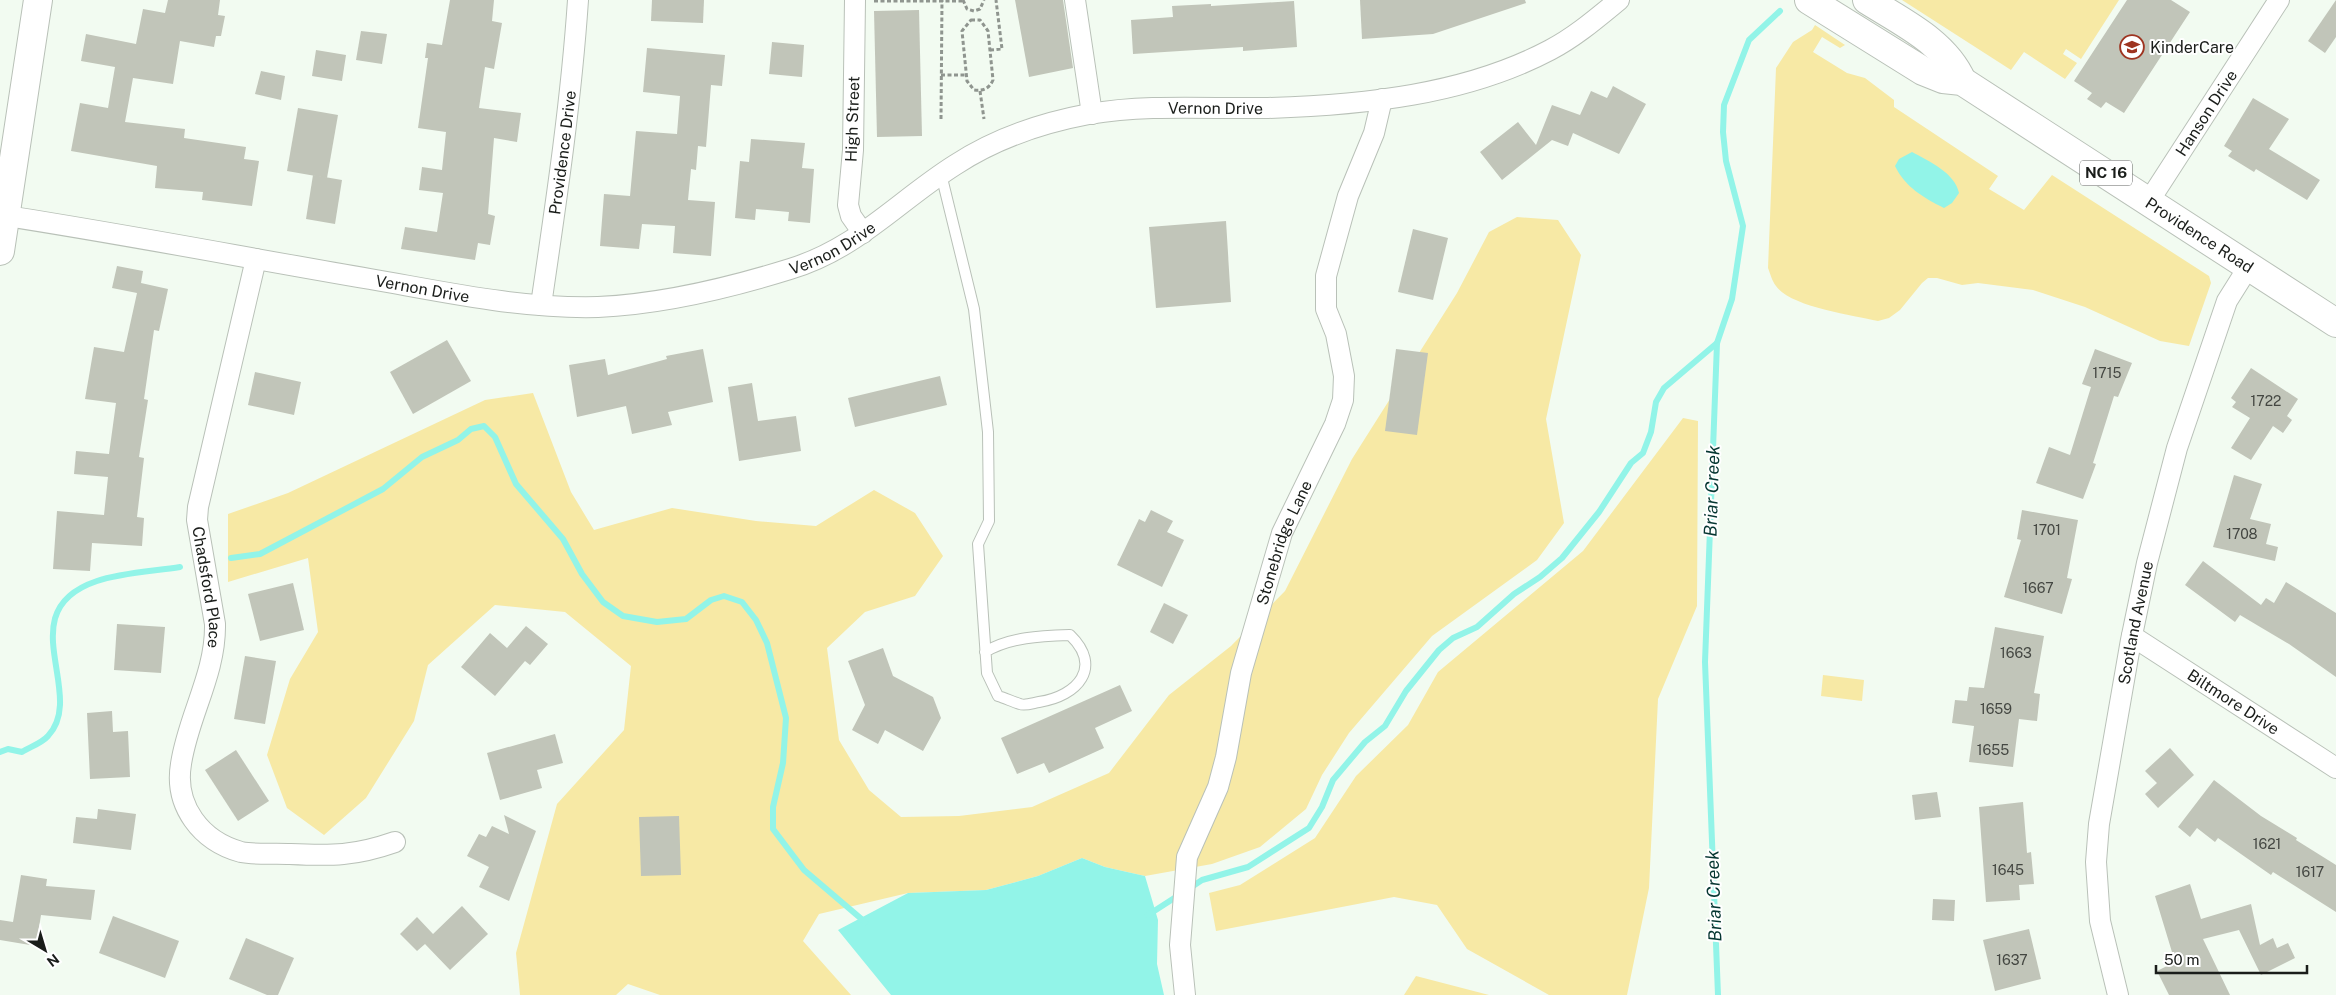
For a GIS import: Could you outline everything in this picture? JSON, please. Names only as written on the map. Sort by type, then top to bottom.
[{"type":"main road","points":[[0,251],[3,215],[38,0]]},
{"type":"main road","name":"Providence Road","points":[[1809,0],[1923,71],[1943,79],[1962,80],[2336,323]]},
{"type":"main road","name":"Providence Road","points":[[1868,0],[1939,47],[1953,62],[1962,80]]},
{"type":"street","name":"Providence Drive","points":[[541,305],[564,153],[578,0]]},
{"type":"street","name":"High Street","points":[[856,0],[853,150],[848,199],[851,216],[864,233]]},
{"type":"street","points":[[1075,0],[1092,114]]},
{"type":"street","name":"Vernon Drive","points":[[3,215],[504,302],[597,307],[630,304],[706,292],[814,261],[840,249],[864,233],[941,174],[979,150],[1006,137],[1060,120],[1092,114],[1156,108],[1270,108],[1382,99],[1456,85],[1522,64],[1563,42],[1619,0]]},
{"type":"street","name":"Hanson Drive","points":[[2150,202],[2279,0]]},
{"type":"street","name":"Stonebridge Lane","points":[[1185,995],[1180,962],[1182,907],[1187,857],[1218,787],[1241,673],[1282,533],[1335,424],[1343,400],[1344,376],[1336,334],[1326,309],[1326,276],[1348,196],[1374,133],[1382,99]]},
{"type":"street","name":"Chadsford Place","points":[[256,259],[198,507],[197,520],[216,637],[212,665],[181,764],[179,784],[188,814],[199,828],[224,846],[243,852],[353,855],[395,842]]},
{"type":"street","name":"Scotland Avenue","points":[[2118,995],[2100,921],[2096,862],[2099,824],[2132,636],[2147,563],[2177,448],[2227,301],[2249,266]]},
{"type":"street","name":"Biltmore Drive","points":[[2132,636],[2336,768]]},
{"type":"lane","points":[[941,174],[974,309],[988,432],[989,521],[978,544],[985,652],[987,673],[998,696],[1021,705],[1049,701],[1072,691],[1082,679],[1085,662],[1082,646],[1070,635],[1045,636],[1001,643],[985,652]]},
{"type":"path","points":[[856,0],[963,1],[967,9],[974,11],[980,9],[984,0]]},
{"type":"path","points":[[941,119],[942,0]]},
{"type":"path","points":[[990,50],[1002,50],[996,0]]},
{"type":"path","points":[[974,11],[975,20]]},
{"type":"path","points":[[975,20],[980,20],[988,31],[993,80],[990,85],[980,91],[969,86],[966,75],[962,31],[966,25],[975,20]]},
{"type":"path","points":[[941,76],[966,75]]},
{"type":"path","points":[[980,91],[984,119]]},
{"type":"shaded area","points":[[1902,0],[2119,0],[2081,59],[2066,49],[2063,54],[2077,63],[2065,79],[2024,52],[2011,70]]},
{"type":"shaded area","points":[[1815,25],[1845,45],[1840,48],[1822,37],[1813,52],[1847,73],[1865,78],[1894,100],[1894,107],[1998,176],[1989,189],[2024,210],[2052,175],[2209,276],[2211,283],[2189,346],[2160,341],[2085,307],[2033,290],[1978,283],[1962,285],[1937,278],[1928,278],[1900,310],[1889,318],[1878,321],[1808,305],[1784,293],[1776,286],[1768,268],[1776,68],[1793,42],[1812,30]]},
{"type":"shaded area","points":[[1517,217],[1558,220],[1581,255],[1546,419],[1564,523],[1537,560],[1432,636],[1349,733],[1322,775],[1306,809],[1260,847],[1212,864],[1145,876],[1105,867],[1082,858],[1038,876],[986,890],[908,893],[819,914],[803,941],[851,995],[660,995],[628,984],[616,995],[520,995],[516,953],[557,804],[624,730],[631,666],[565,612],[495,605],[428,665],[414,721],[366,798],[324,835],[287,808],[267,755],[290,679],[318,632],[308,558],[228,582],[228,514],[288,493],[485,400],[533,393],[571,492],[594,530],[672,508],[756,521],[816,526],[874,490],[915,513],[943,556],[915,596],[865,612],[827,648],[839,740],[869,790],[901,817],[959,816],[1032,807],[1109,773],[1169,695],[1231,646],[1285,591],[1352,459],[1457,293],[1489,232]]},
{"type":"shaded area","points":[[1683,418],[1698,421],[1697,606],[1658,699],[1649,888],[1627,995],[1549,995],[1467,949],[1437,905],[1394,897],[1216,931],[1209,893],[1240,885],[1315,838],[1356,776],[1408,725],[1438,672],[1583,551]]},
{"type":"shaded area","points":[[1823,675],[1864,680],[1862,701],[1821,696]]},
{"type":"shaded area","points":[[1416,976],[1489,995],[1404,995]]},
{"type":"water","points":[[1912,152],[1940,168],[1952,179],[1959,193],[1952,203],[1944,208],[1922,196],[1904,180],[1895,166],[1899,159]]},
{"type":"water","points":[[1082,858],[1105,867],[1145,876],[1158,920],[1157,964],[1164,995],[891,995],[838,930],[908,893],[986,890],[1038,876]]},
{"type":"building","points":[[168,0],[220,0],[218,15],[225,16],[221,36],[216,36],[214,47],[180,41],[173,84],[133,78],[125,122],[185,129],[184,138],[246,147],[244,159],[259,161],[252,206],[202,200],[203,192],[155,188],[157,166],[71,151],[80,103],[108,108],[115,67],[81,61],[86,34],[136,44],[143,9],[165,13]]},
{"type":"building","points":[[450,0],[494,0],[492,21],[502,23],[494,69],[485,67],[479,108],[521,113],[517,142],[494,138],[488,214],[495,216],[490,245],[478,243],[475,260],[401,249],[405,227],[437,232],[443,193],[419,190],[422,167],[442,170],[446,132],[418,128],[428,58],[425,58],[427,43],[442,45]]},
{"type":"building","points":[[652,0],[704,0],[703,23],[651,21]]},
{"type":"building","points":[[1015,0],[1063,0],[1073,68],[1029,77]]},
{"type":"building","points":[[1360,0],[1525,0],[1526,3],[1433,34],[1362,39]]},
{"type":"building","name":"KinderCare","points":[[2127,0],[2171,0],[2190,12],[2124,113],[2106,102],[2101,108],[2087,99],[2092,93],[2074,81]]},
{"type":"building","points":[[2336,0],[2336,37],[2325,53],[2308,41]]},
{"type":"building","points":[[1294,1],[1297,47],[1243,51],[1243,47],[1133,54],[1131,20],[1173,17],[1172,6],[1211,4],[1211,6]]},
{"type":"building","points":[[919,10],[922,136],[877,137],[874,11]]},
{"type":"building","points":[[361,31],[387,34],[382,64],[356,60]]},
{"type":"building","points":[[772,42],[804,45],[802,77],[769,74]]},
{"type":"building","points":[[647,48],[725,55],[722,86],[711,85],[706,147],[698,146],[696,170],[691,169],[688,200],[715,202],[711,256],[673,253],[675,226],[642,224],[639,249],[600,246],[604,194],[630,196],[636,131],[677,134],[680,96],[643,92]]},
{"type":"building","points":[[316,50],[346,55],[342,81],[312,76]]},
{"type":"building","points":[[261,71],[285,76],[281,100],[255,94]]},
{"type":"building","points":[[1613,86],[1646,104],[1619,154],[1573,133],[1568,146],[1552,140],[1502,180],[1480,152],[1518,122],[1536,145],[1552,105],[1580,115],[1591,91],[1607,98]]},
{"type":"building","points":[[2253,98],[2289,119],[2269,149],[2320,180],[2307,200],[2256,169],[2254,172],[2228,156],[2232,151],[2224,146]]},
{"type":"building","points":[[298,108],[338,115],[327,178],[287,171]]},
{"type":"building","points":[[751,139],[805,143],[802,168],[814,169],[810,223],[788,221],[789,212],[756,209],[755,220],[735,218],[740,161],[749,162]]},
{"type":"building","points":[[313,175],[342,180],[335,224],[306,219]]},
{"type":"building","points":[[1226,221],[1231,302],[1156,308],[1149,227]]},
{"type":"building","points":[[1413,229],[1448,238],[1433,300],[1398,292]]},
{"type":"building","points":[[117,266],[143,271],[141,283],[168,289],[159,331],[154,330],[144,399],[148,400],[139,457],[144,458],[137,517],[144,518],[142,546],[92,543],[90,571],[53,569],[57,511],[104,515],[108,477],[74,474],[76,451],[109,454],[116,403],[85,399],[94,347],[124,352],[137,293],[112,288]]},
{"type":"building","points":[[447,340],[471,381],[413,414],[390,372]]},
{"type":"building","points":[[703,349],[713,402],[668,412],[672,425],[632,434],[626,406],[577,417],[569,365],[605,359],[608,375],[667,359],[666,356]]},
{"type":"building","points":[[1396,349],[1428,353],[1417,435],[1385,431]]},
{"type":"building","points":[[2095,349],[2132,363],[2118,397],[2114,396],[2093,463],[2096,464],[2083,499],[2036,483],[2049,447],[2070,455],[2091,387],[2082,384]]},
{"type":"building","points":[[2251,368],[2298,399],[2287,416],[2292,420],[2283,433],[2273,426],[2251,460],[2231,448],[2250,418],[2232,407],[2236,402],[2231,398]]},
{"type":"building","points":[[255,372],[301,382],[294,415],[248,405]]},
{"type":"building","points":[[940,376],[947,405],[855,427],[848,398]]},
{"type":"building","points":[[752,383],[758,421],[796,416],[801,451],[739,461],[728,387]]},
{"type":"building","points":[[2234,475],[2262,484],[2250,519],[2271,524],[2266,544],[2278,547],[2275,561],[2213,547]]},
{"type":"building","points":[[1151,510],[1173,521],[1167,532],[1184,540],[1162,587],[1117,565],[1139,519],[1145,522]]},
{"type":"building","points":[[2022,510],[2078,520],[2067,578],[2072,579],[2062,614],[2004,597],[2021,540],[2017,539]]},
{"type":"building","points":[[2203,561],[2261,605],[2266,598],[2274,603],[2286,582],[2336,613],[2336,677],[2289,644],[2240,615],[2235,622],[2185,585]]},
{"type":"building","points":[[293,583],[304,630],[260,641],[248,594]]},
{"type":"building","points":[[1164,603],[1188,615],[1173,644],[1150,632]]},
{"type":"building","points":[[117,624],[165,627],[161,673],[114,670]]},
{"type":"building","points":[[526,626],[548,644],[530,665],[525,661],[495,696],[461,667],[490,633],[507,648]]},
{"type":"building","points":[[1995,627],[2044,636],[2034,693],[2040,694],[2037,721],[2019,719],[2013,767],[1969,762],[1974,726],[1952,723],[1955,700],[1967,701],[1969,687],[1984,688]]},
{"type":"building","points":[[883,648],[893,676],[933,697],[941,718],[923,751],[885,730],[878,744],[852,730],[865,705],[848,661]]},
{"type":"building","points":[[245,656],[276,661],[265,724],[234,719]]},
{"type":"building","points":[[1120,685],[1132,711],[1095,728],[1104,748],[1049,773],[1044,763],[1017,774],[1001,738]]},
{"type":"building","points":[[112,711],[113,732],[128,731],[130,777],[90,779],[87,713]]},
{"type":"building","points":[[555,734],[563,763],[537,770],[542,788],[500,800],[487,753]]},
{"type":"building","points":[[2170,748],[2194,775],[2158,808],[2145,794],[2157,783],[2145,771]]},
{"type":"building","points":[[236,750],[269,801],[238,821],[205,770]]},
{"type":"building","points":[[2214,780],[2261,816],[2336,865],[2336,912],[2273,872],[2271,875],[2218,838],[2215,842],[2197,828],[2190,837],[2178,827]]},
{"type":"building","points":[[1937,792],[1941,817],[1915,820],[1912,795]]},
{"type":"building","points":[[2023,802],[2027,853],[2031,852],[2034,884],[2019,885],[2020,900],[1986,902],[1979,807]]},
{"type":"building","points":[[98,809],[136,814],[131,850],[73,843],[76,817],[97,819]]},
{"type":"building","points":[[504,815],[536,831],[509,901],[479,887],[489,867],[467,856],[479,834],[486,837],[492,826],[509,834]]},
{"type":"building","points":[[679,816],[681,875],[641,876],[639,817]]},
{"type":"building","points":[[21,875],[47,879],[46,886],[95,890],[91,920],[41,915],[36,946],[0,940],[0,920],[13,922]]},
{"type":"building","points":[[2190,884],[2201,919],[2251,904],[2260,945],[2273,938],[2277,948],[2288,943],[2295,958],[2261,975],[2239,930],[2203,939],[2230,995],[2169,995],[2157,971],[2175,962],[2155,896]]},
{"type":"building","points":[[1933,899],[1955,900],[1954,921],[1932,920]]},
{"type":"building","points":[[462,906],[488,934],[450,970],[425,944],[417,951],[400,934],[417,917],[433,934]]},
{"type":"building","points":[[113,916],[179,941],[165,978],[99,953]]},
{"type":"building","points":[[2029,929],[2041,979],[1995,991],[1983,940]]},
{"type":"building","points":[[246,938],[294,958],[278,995],[267,995],[229,979]]},
{"type":"waterway","name":"Briar Creek","points":[[1718,995],[1705,662],[1717,343],[1732,299],[1743,226],[1726,161],[1723,132],[1724,105],[1749,40],[1780,11]]},
{"type":"waterway","points":[[1190,888],[1202,880],[1248,867],[1309,828],[1322,807],[1333,780],[1365,742],[1385,726],[1406,691],[1439,650],[1453,638],[1477,627],[1514,594],[1540,577],[1562,558],[1599,512],[1631,463],[1643,453],[1651,432],[1656,402],[1664,388],[1717,343]]},
{"type":"waterway","points":[[231,558],[260,554],[383,489],[422,457],[458,440],[471,429],[484,426],[495,437],[516,484],[563,539],[582,574],[603,602],[623,616],[657,622],[686,619],[711,600],[724,596],[742,602],[756,620],[767,643],[786,718],[783,763],[773,807],[773,829],[804,870],[865,922]]},
{"type":"waterway","points":[[0,752],[8,749],[22,752],[39,743],[48,736],[58,718],[60,698],[53,632],[57,612],[71,595],[106,578],[180,567]]},
{"type":"waterway","points":[[1148,915],[1179,895]]},
{"type":"place","name":"KinderCare","points":[[2132,47]]}]
